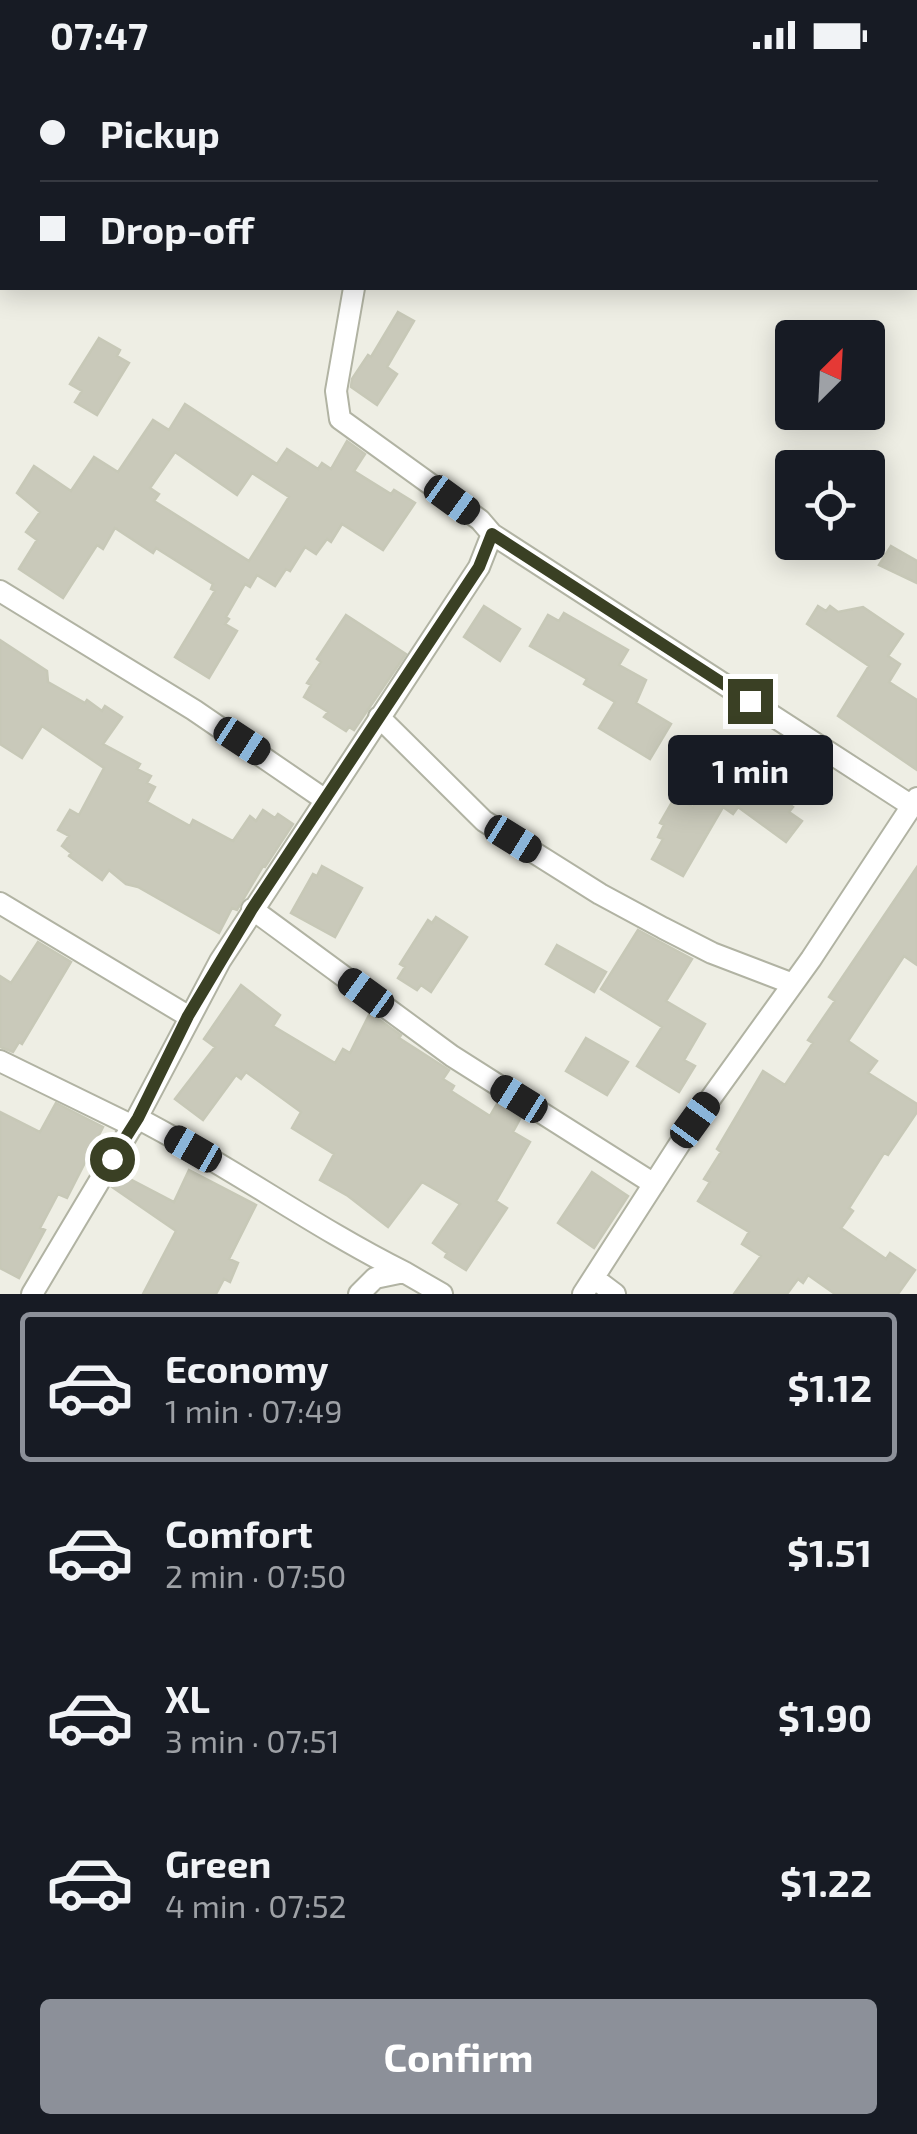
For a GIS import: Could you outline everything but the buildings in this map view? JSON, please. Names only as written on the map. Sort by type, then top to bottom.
[{"type":"street","points":[[354,290],[336,391],[340,419],[480,520],[492,534],[914,802],[793,984],[695,1120],[589,1287],[614,1294]]},
{"type":"street","points":[[32,1294],[135,1122],[188,1016],[252,909],[479,567],[492,534]]},
{"type":"street","points":[[0,591],[208,719],[324,799]]},
{"type":"street","points":[[379,717],[484,821],[600,894],[663,928],[712,953],[793,984]]},
{"type":"street","points":[[0,903],[188,1016]]},
{"type":"street","points":[[252,909],[452,1056],[654,1184]]},
{"type":"street","points":[[0,1061],[135,1122],[249,1181],[338,1240],[442,1294]]},
{"type":"street","points":[[359,1294],[375,1278],[404,1272]]},
{"type":"route","points":[[112,1159],[138,1118],[220,961],[479,567],[492,534],[750,701]]}]
